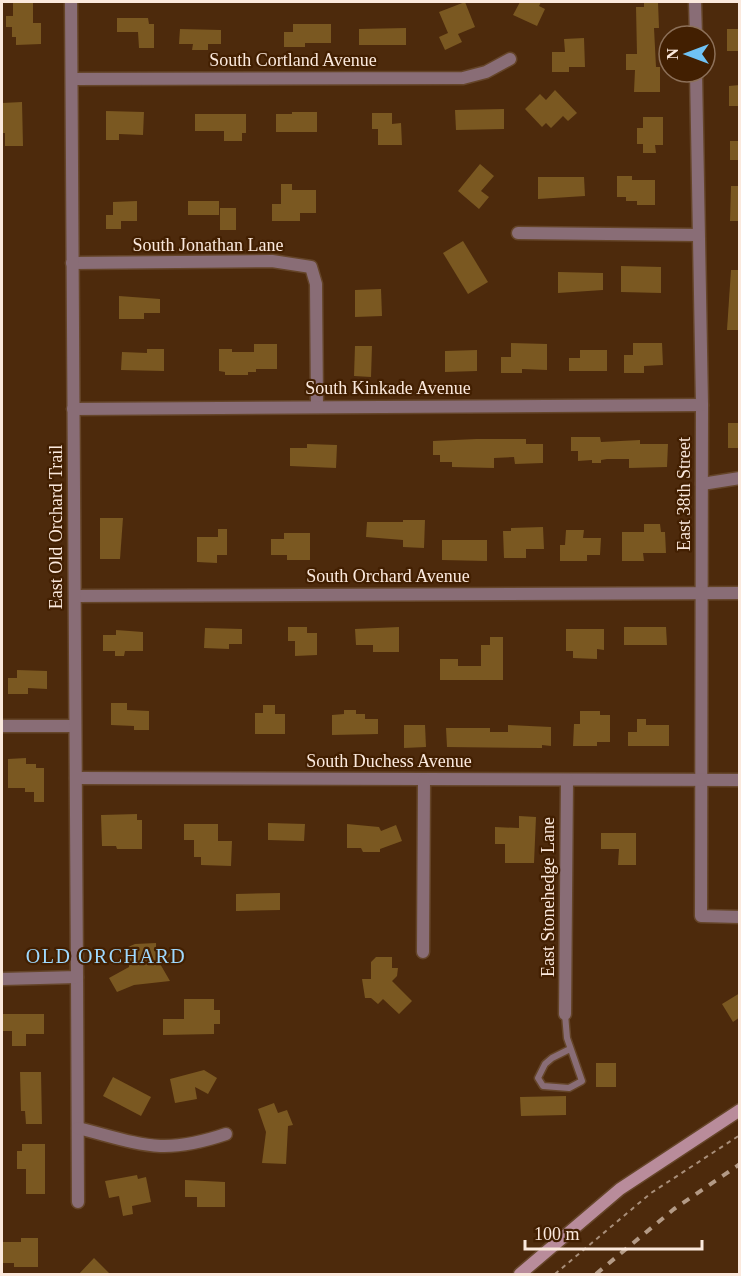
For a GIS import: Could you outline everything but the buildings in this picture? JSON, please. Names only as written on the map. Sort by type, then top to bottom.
[{"type":"main road","points":[[520,1275],[620,1189],[740,1110]]},
{"type":"street","name":"East Old Orchard Trail","points":[[71,2],[78,1202]]},
{"type":"street","points":[[695,2],[696,24]]},
{"type":"street","name":"South Cortland Avenue","points":[[72,79],[463,78],[486,72],[510,59]]},
{"type":"street","name":"East 38th Street","points":[[696,84],[702,405],[701,916],[740,917]]},
{"type":"street","points":[[518,233],[698,235]]},
{"type":"street","name":"South Jonathan Lane","points":[[72,263],[272,261],[311,267],[316,284],[317,406]]},
{"type":"street","name":"South Kinkade Avenue","points":[[74,409],[702,405]]},
{"type":"street","points":[[702,484],[740,478]]},
{"type":"street","name":"South Orchard Avenue","points":[[75,596],[740,593]]},
{"type":"street","points":[[2,726],[75,726]]},
{"type":"street","name":"South Duchess Avenue","points":[[76,778],[740,780]]},
{"type":"street","points":[[423,952],[424,780]]},
{"type":"street","name":"East Stonehedge Lane","points":[[565,1014],[567,780]]},
{"type":"street","points":[[2,979],[77,978]]},
{"type":"street","points":[[78,1128],[159,1148],[200,1143],[226,1134]]},
{"type":"lane","points":[[565,1014],[570,1049],[582,1081],[569,1088],[543,1086],[538,1078],[545,1064],[570,1049]]},
{"type":"path","points":[[555,1275],[651,1192],[740,1135]]},
{"type":"railway","points":[[596,1274],[674,1209],[740,1164]]},
{"type":"district","name":"OLD ORCHARD","points":[[106,956]]}]
